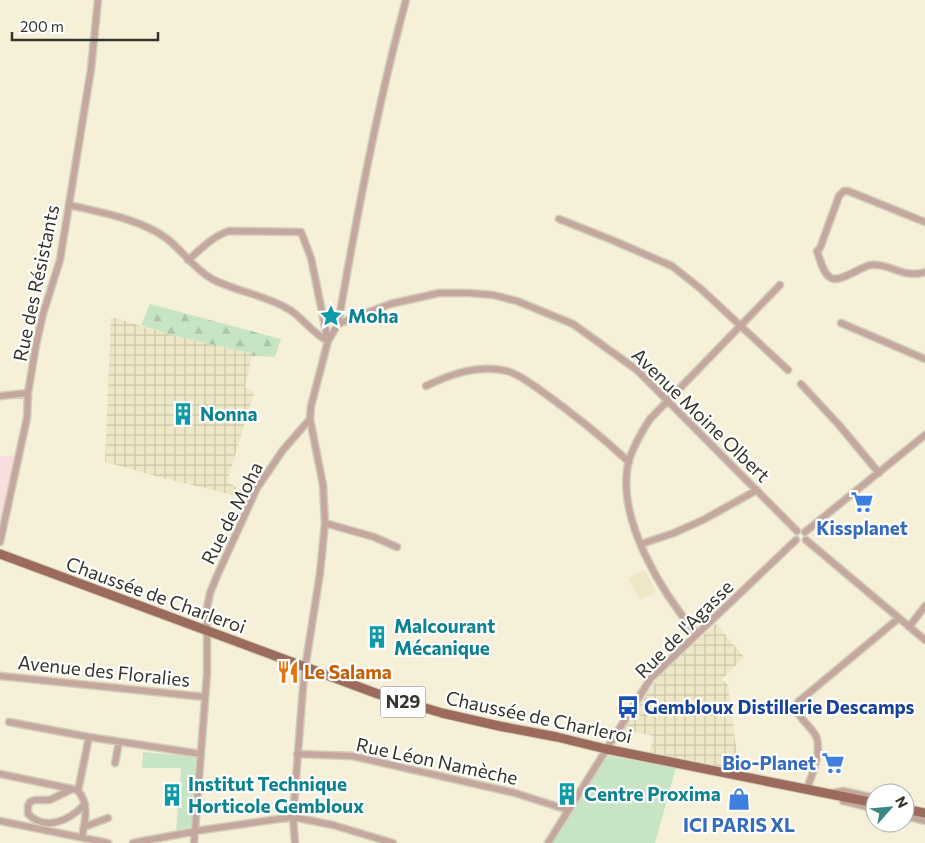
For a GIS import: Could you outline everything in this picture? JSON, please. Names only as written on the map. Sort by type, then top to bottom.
[{"type":"main road","name":"Chaussée de Charleroi","points":[[0,554],[378,694],[442,713],[606,749],[865,801]]},
{"type":"street","name":"Rue des Résistants","points":[[0,542],[27,418],[28,392],[44,314],[60,260],[91,69],[98,0]]},
{"type":"street","points":[[295,843],[293,817],[305,666],[320,578],[325,523],[324,485],[310,419],[311,406],[328,341],[338,324],[354,231],[387,72],[406,0]]},
{"type":"street","points":[[925,222],[844,191],[839,196],[820,248],[816,251],[826,273],[832,279],[843,277],[871,265],[880,265],[900,273],[925,272]]},
{"type":"street","points":[[69,205],[123,218],[152,230],[165,237],[206,275],[238,291],[256,295],[291,310],[318,336],[328,341]]},
{"type":"street","points":[[559,219],[672,266],[701,289],[788,370]]},
{"type":"street","points":[[188,260],[213,239],[229,231],[301,232],[311,258],[328,341]]},
{"type":"street","points":[[697,634],[668,596],[641,544],[630,516],[626,495],[629,462],[650,419],[780,285]]},
{"type":"street","name":"Avenue Moine Olbert","points":[[338,324],[390,304],[439,293],[493,295],[517,301],[573,324],[637,370],[798,531]]},
{"type":"street","points":[[841,323],[925,359]]},
{"type":"street","points":[[426,386],[455,373],[472,369],[507,371],[521,377],[553,399],[610,444],[629,462]]},
{"type":"street","points":[[801,384],[839,425],[879,473]]},
{"type":"street","points":[[0,396],[28,392]]},
{"type":"street","name":"Rue de Moha","points":[[194,843],[205,696],[208,631],[207,608],[210,593],[257,488],[283,450],[310,419]]},
{"type":"street","points":[[805,532],[925,435]]},
{"type":"street","points":[[641,544],[674,533],[703,520],[757,490]]},
{"type":"street","points":[[325,523],[374,537],[397,547]]},
{"type":"street","points":[[805,532],[798,531],[795,537],[796,540],[802,542],[806,540]]},
{"type":"street","points":[[805,532],[806,540],[925,640]]},
{"type":"street","name":"Rue de l'Agasse","points":[[548,843],[651,678],[796,540]]},
{"type":"street","points":[[909,627],[925,606]]},
{"type":"street","points":[[807,789],[818,745],[815,734],[797,710],[798,702],[899,618]]},
{"type":"street","name":"Avenue des Floralies","points":[[0,676],[205,696]]},
{"type":"street","points":[[9,722],[119,742],[201,754]]},
{"type":"street","points":[[76,790],[89,737]]},
{"type":"street","points":[[115,763],[119,742]]},
{"type":"street","name":"Rue Léon Namèche","points":[[297,754],[352,756],[515,793],[568,810]]},
{"type":"street","points":[[0,774],[76,790],[83,797],[85,804],[82,837]]},
{"type":"street","points":[[76,790],[68,790],[50,800],[32,801],[29,803],[27,812],[32,818],[40,822],[53,823],[66,819],[85,804]]},
{"type":"street","name":"Chaussée de Charleroi","points":[[826,794],[843,791],[865,796]]},
{"type":"street","name":"Chaussée de Charleroi","points":[[826,794],[865,806]]},
{"type":"street","points":[[132,843],[293,817],[333,824],[394,843]]},
{"type":"street","points":[[84,827],[108,818]]},
{"type":"street","points":[[0,822],[108,843]]},
{"type":"shaded area","points":[[111,317],[171,335],[249,353],[252,356],[245,387],[254,392],[227,482],[241,490],[237,496],[105,462]]},
{"type":"shaded area","points":[[0,456],[16,456],[0,532]]},
{"type":"shaded area","points":[[644,570],[656,591],[640,600],[628,578]]},
{"type":"shaded area","points":[[716,624],[744,657],[722,679],[728,685],[739,770],[650,752],[653,736],[623,729],[660,675]]},
{"type":"green space","points":[[150,304],[281,339],[275,357],[252,356],[249,353],[171,335],[141,325]]},
{"type":"green space","points":[[143,752],[196,757],[192,824],[188,828],[176,831],[181,768],[142,768]]},
{"type":"green space","points":[[605,755],[676,768],[655,843],[550,843]]},
{"type":"place","name":"Moha","points":[[331,316]]},
{"type":"place","name":"Nonna","points":[[183,414]]},
{"type":"place","name":"Kissplanet","points":[[862,502]]},
{"type":"place","name":"Malcourant Mécanique","points":[[377,637]]},
{"type":"place","name":"Le Salama","points":[[288,672]]},
{"type":"place","name":"Gembloux Distillerie Descamps","points":[[628,707]]},
{"type":"place","name":"Bio-Planet","points":[[833,763]]},
{"type":"place","name":"Centre Proxima","points":[[567,794]]},
{"type":"place","name":"Institut Technique Horticole Gembloux","points":[[172,795]]},
{"type":"place","name":"ICI PARIS XL","points":[[739,799]]}]
